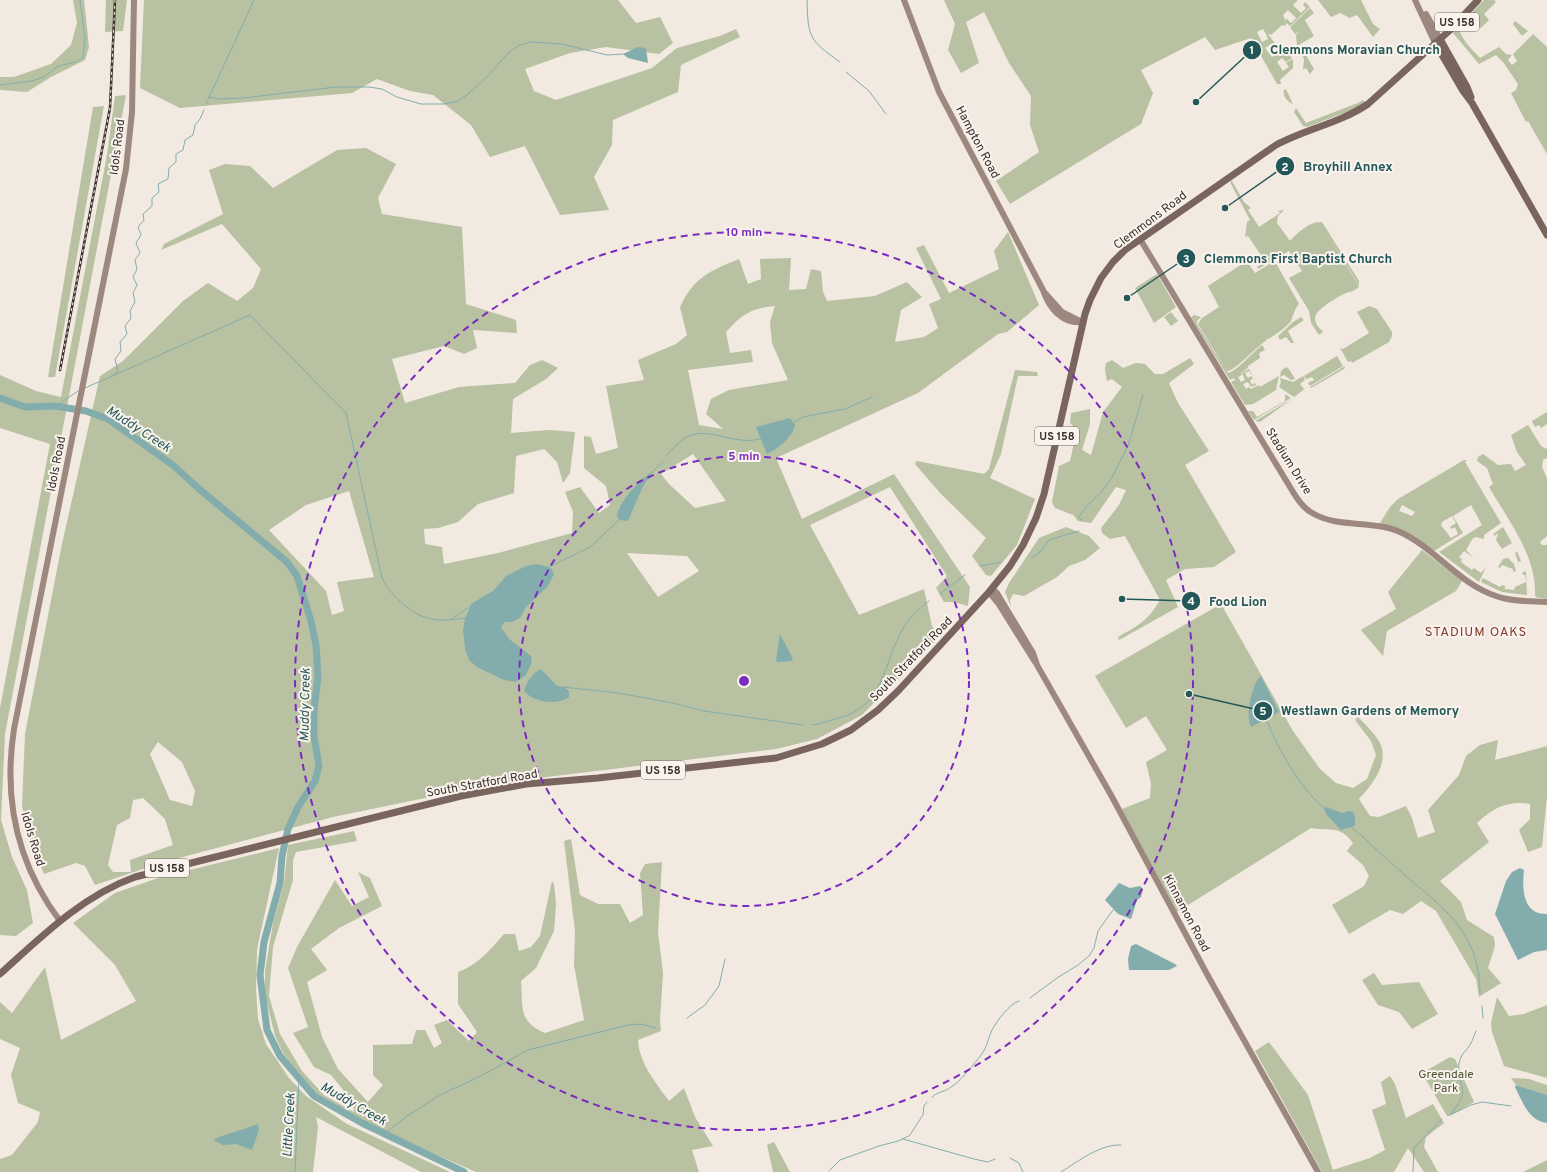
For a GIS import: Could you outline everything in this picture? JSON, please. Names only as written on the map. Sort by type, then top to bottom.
[{"type":"main road","name":"Idols Road","points":[[60,921],[41,892],[21,845],[14,819],[10,772],[14,730],[128,152],[132,112],[134,0]]},
{"type":"main road","name":"Hampton Road","points":[[904,0],[939,92],[1043,290],[1046,300],[1059,315],[1074,323],[1082,322]]},
{"type":"main road","points":[[1415,0],[1437,39]]},
{"type":"main road","points":[[1418,0],[1463,91],[1472,103],[1547,236]]},
{"type":"main road","name":"Clemmons Road","points":[[1437,39],[1474,0]]},
{"type":"main road","name":"Clemmons Road","points":[[991,590],[1023,545],[1040,506],[1082,322],[1090,300],[1101,278],[1114,262],[1140,238],[1276,145],[1364,107],[1478,0]]},
{"type":"main road","name":"Stadium Drive","points":[[1140,238],[1289,486],[1308,510],[1314,515],[1330,519],[1378,526],[1402,533],[1425,547],[1476,587],[1494,596],[1509,600],[1547,602]]},
{"type":"main road","name":"Kinnamon Road","points":[[991,590],[1029,656],[1037,665],[1112,795],[1208,976],[1318,1172]]},
{"type":"main road","name":"South Stratford Road","points":[[0,974],[60,921],[91,898],[121,882],[165,868],[461,796],[526,784],[598,778],[776,758],[809,749],[851,730],[878,710],[898,691],[991,590]]},
{"type":"green space","points":[[73,0],[84,0],[89,47],[85,60],[51,77],[27,92],[0,90],[0,77],[14,77],[51,64],[71,45],[77,23]]},
{"type":"green space","points":[[106,0],[127,0],[123,31],[105,32]]},
{"type":"green space","points":[[144,0],[618,0],[636,23],[660,17],[673,43],[659,54],[606,47],[570,53],[525,69],[534,91],[556,100],[652,68],[677,48],[720,36],[736,29],[740,37],[681,65],[678,92],[613,120],[612,145],[594,177],[609,210],[560,215],[525,146],[490,157],[471,125],[433,95],[410,91],[377,79],[352,93],[180,108],[140,88]]},
{"type":"green space","points":[[944,0],[1298,0],[1293,5],[1301,13],[1306,8],[1303,5],[1305,2],[1310,7],[1290,26],[1287,23],[1285,26],[1282,25],[1271,35],[1268,34],[1277,46],[1274,49],[1271,44],[1265,48],[1272,57],[1277,54],[1275,50],[1278,47],[1286,51],[1292,58],[1286,62],[1282,58],[1277,62],[1283,71],[1289,67],[1286,63],[1292,59],[1293,60],[1293,68],[1280,80],[1281,84],[1277,84],[1251,38],[1215,50],[1205,37],[1141,70],[1153,93],[1141,124],[1010,204],[996,181],[1039,152],[1030,125],[1031,96],[1009,63],[984,12],[966,22],[979,63],[961,73],[948,50],[955,24]],"holes":[[[1288,10],[1296,18],[1291,23],[1286,18],[1286,22],[1283,15]],[[1263,29],[1268,39],[1262,42],[1257,32]]]},
{"type":"green space","points":[[1318,0],[1361,0],[1373,24],[1380,29],[1373,37],[1357,15],[1350,18],[1340,13],[1331,17]]},
{"type":"green space","points":[[1484,0],[1494,0],[1496,2],[1484,14],[1489,20],[1481,28],[1473,21],[1464,29],[1461,25],[1462,23]]},
{"type":"green space","points":[[1310,8],[1314,13],[1305,20],[1314,36],[1297,46],[1296,35],[1299,32],[1295,34],[1290,27]]},
{"type":"green space","points":[[1515,21],[1528,31],[1522,36],[1513,24]]},
{"type":"green space","points":[[1455,28],[1459,30],[1480,58],[1499,47],[1506,54],[1512,55],[1508,60],[1512,65],[1517,61],[1513,54],[1533,34],[1547,47],[1547,154],[1528,121],[1526,122],[1511,93],[1516,90],[1518,84],[1503,62],[1496,55],[1479,64],[1453,33]]},
{"type":"green space","points":[[1304,52],[1314,69],[1310,74],[1306,68],[1303,70],[1304,59],[1302,54]]},
{"type":"green space","points":[[1286,89],[1293,104],[1285,97],[1284,90]]},
{"type":"green space","points":[[126,95],[5,734],[1,820],[12,857],[27,890],[33,923],[16,936],[0,935],[0,708],[50,444],[0,428],[0,375],[36,391],[61,397],[107,155],[115,96]]},
{"type":"green space","points":[[1363,100],[1365,102],[1352,110],[1307,127],[1303,126],[1294,112],[1296,108],[1306,123]]},
{"type":"green space","points":[[104,106],[55,377],[48,377],[93,107]]},
{"type":"green space","points":[[366,148],[396,164],[378,198],[382,214],[462,227],[466,304],[516,320],[517,333],[473,330],[477,348],[464,354],[444,346],[392,359],[405,403],[459,387],[515,383],[530,365],[542,360],[558,368],[546,379],[513,399],[511,433],[549,430],[575,432],[570,473],[563,483],[557,462],[544,449],[516,456],[514,493],[478,504],[458,522],[438,528],[424,529],[425,544],[442,547],[444,564],[498,553],[572,533],[573,512],[565,492],[580,487],[599,513],[610,505],[606,486],[584,468],[584,436],[591,437],[596,454],[618,448],[606,386],[644,380],[638,360],[676,344],[687,335],[680,307],[691,289],[704,276],[739,259],[748,284],[761,279],[760,259],[791,258],[789,290],[806,289],[811,269],[821,271],[823,292],[827,301],[875,296],[907,282],[922,297],[901,310],[895,342],[924,337],[938,328],[929,304],[941,299],[916,248],[924,245],[949,293],[999,269],[994,251],[1008,232],[1039,305],[1007,332],[998,334],[918,393],[776,458],[802,519],[894,474],[970,587],[968,606],[954,602],[944,602],[936,588],[947,576],[890,487],[810,525],[859,615],[924,589],[932,626],[939,637],[862,715],[817,739],[776,749],[498,783],[333,817],[164,862],[95,885],[85,866],[76,863],[44,874],[32,846],[22,806],[25,734],[62,544],[100,376],[123,361],[183,301],[208,283],[237,301],[253,288],[261,269],[222,224],[161,250],[164,244],[223,214],[209,170],[225,164],[250,166],[273,188],[337,150]],"holes":[[[775,306],[770,322],[772,343],[788,380],[729,390],[711,399],[706,414],[723,429],[699,425],[688,370],[753,362],[751,350],[730,353],[726,332],[742,316],[753,310]],[[693,454],[726,501],[695,508],[669,484],[661,474]],[[349,491],[374,577],[337,582],[344,611],[332,615],[326,591],[269,530],[306,505]],[[627,553],[687,556],[699,571],[658,597]],[[158,742],[182,762],[195,791],[192,806],[170,800],[150,754]],[[143,798],[165,819],[173,845],[130,860],[131,872],[113,872],[108,865],[117,825],[130,818],[133,800]]]},
{"type":"green space","points":[[1232,181],[1244,202],[1251,208],[1248,210],[1259,227],[1280,213],[1278,211],[1284,210],[1278,216],[1277,223],[1290,241],[1308,225],[1320,222],[1359,286],[1332,301],[1318,312],[1315,321],[1323,332],[1319,335],[1311,323],[1309,311],[1289,278],[1302,271],[1289,251],[1258,269],[1257,267],[1263,263],[1261,260],[1263,258],[1248,236],[1245,237],[1247,222],[1250,220],[1230,182]]},
{"type":"green space","points":[[1320,222],[1322,222],[1359,281],[1359,285]]},
{"type":"green space","points":[[1273,262],[1277,265],[1299,304],[1287,326],[1271,338],[1266,338],[1267,340],[1241,363],[1227,371],[1198,324],[1202,318],[1219,307],[1208,286],[1244,263],[1248,263],[1255,273]]},
{"type":"green space","points":[[1157,274],[1176,307],[1154,323],[1135,288]]},
{"type":"green space","points":[[1369,306],[1377,309],[1392,332],[1392,336],[1389,342],[1352,363],[1351,361],[1348,362],[1340,348],[1343,349],[1369,333],[1357,312]]},
{"type":"green space","points":[[1171,312],[1178,321],[1171,326],[1164,317]]},
{"type":"green space","points":[[1194,315],[1201,317],[1197,321],[1197,324],[1228,373],[1240,365],[1262,345],[1265,350],[1259,353],[1260,358],[1248,366],[1248,368],[1241,373],[1242,375],[1238,377],[1241,382],[1245,380],[1242,373],[1249,369],[1253,376],[1249,371],[1245,373],[1248,378],[1251,376],[1253,378],[1250,381],[1252,385],[1255,383],[1256,385],[1251,387],[1248,382],[1243,384],[1246,389],[1249,387],[1251,389],[1259,385],[1260,387],[1279,376],[1276,390],[1253,404],[1245,405],[1231,382],[1235,380],[1234,378],[1230,380],[1191,317]]},
{"type":"green space","points":[[1301,317],[1304,320],[1288,331],[1294,343],[1291,343],[1286,337],[1280,340],[1278,336],[1293,322]]},
{"type":"green space","points":[[1337,356],[1343,366],[1310,386],[1308,383],[1314,380],[1312,377],[1306,379],[1304,376]]},
{"type":"green space","points":[[1190,358],[1194,364],[1169,383],[1178,403],[1209,451],[1185,465],[1236,552],[1214,567],[1185,569],[1166,580],[1178,607],[1119,640],[1118,637],[1137,626],[1147,618],[1160,600],[1125,536],[1110,539],[1102,533],[1101,528],[1119,505],[1126,490],[1116,487],[1091,523],[1078,521],[1073,515],[1055,508],[1052,502],[1059,466],[1070,461],[1077,430],[1070,423],[1071,413],[1090,409],[1090,424],[1082,450],[1091,455],[1103,412],[1122,387],[1112,379],[1107,381],[1105,370],[1106,363],[1112,360],[1123,368],[1136,363],[1145,364],[1155,374],[1163,374]]},
{"type":"green space","points":[[1345,366],[1344,369],[1311,388],[1310,387]]},
{"type":"green space","points":[[1286,367],[1295,379],[1291,380],[1284,375],[1280,377],[1281,371]]},
{"type":"green space","points":[[1015,370],[1037,372],[1038,376],[1018,376],[1001,454],[990,478],[1035,499],[1017,545],[991,576],[986,575],[972,556],[986,538],[941,494],[915,464],[917,461],[984,474],[989,469]]},
{"type":"green space","points":[[1303,376],[1305,380],[1300,384],[1304,389],[1307,387],[1294,397],[1279,387],[1281,382],[1280,378],[1293,382]]},
{"type":"green space","points":[[1285,394],[1291,398],[1254,420],[1248,411],[1253,411],[1257,417],[1285,401]]},
{"type":"green space","points":[[1292,399],[1260,422],[1255,421]]},
{"type":"green space","points":[[1547,412],[1547,424],[1541,428],[1539,425],[1535,427],[1532,421]]},
{"type":"green space","points":[[1528,425],[1541,446],[1547,449],[1547,458],[1543,460],[1542,467],[1547,478],[1547,536],[1540,542],[1542,545],[1547,545],[1547,599],[1535,597],[1537,597],[1535,596],[1534,581],[1526,553],[1520,539],[1489,487],[1493,484],[1487,468],[1477,461],[1478,457],[1483,454],[1498,465],[1511,464],[1515,471],[1526,465],[1517,452],[1511,435]]},
{"type":"green space","points":[[1464,460],[1467,460],[1465,462],[1501,523],[1484,535],[1484,539],[1476,537],[1473,538],[1466,550],[1474,558],[1464,551],[1459,557],[1462,559],[1461,562],[1472,570],[1474,568],[1481,573],[1486,567],[1479,582],[1439,552],[1482,525],[1471,505],[1453,516],[1463,533],[1434,551],[1399,529],[1380,523],[1390,507],[1398,499]],"holes":[[[1402,505],[1415,512],[1412,516],[1399,511]],[[1452,516],[1456,523],[1450,527],[1451,529],[1455,527],[1458,534],[1451,538],[1441,525],[1442,522]]]},
{"type":"green space","points":[[1066,527],[1089,536],[1100,548],[1085,560],[1069,566],[1057,577],[1024,596],[1013,594],[1010,600],[1011,607],[1005,592],[1009,583],[1039,538]]},
{"type":"green space","points":[[1503,527],[1512,543],[1502,549],[1496,540],[1498,534],[1495,536],[1493,534]]},
{"type":"green space","points":[[1422,550],[1462,581],[1456,591],[1387,631],[1383,656],[1361,630],[1396,609],[1388,592]]},
{"type":"green space","points":[[1517,551],[1526,573],[1527,595],[1502,592],[1481,582],[1483,578],[1500,587],[1502,585],[1505,586],[1505,589],[1514,590],[1515,587],[1526,582],[1525,575],[1522,573],[1525,571],[1521,561],[1518,562],[1515,553]]},
{"type":"green space","points":[[1508,558],[1514,564],[1516,571],[1513,572],[1513,569],[1502,565],[1500,568],[1498,567],[1503,559]]},
{"type":"green space","points":[[1221,604],[1293,731],[1320,769],[1336,783],[1353,788],[1367,779],[1376,755],[1371,741],[1355,720],[1358,717],[1372,731],[1379,741],[1383,757],[1374,780],[1359,799],[1370,816],[1379,817],[1406,806],[1412,818],[1418,838],[1435,832],[1428,810],[1459,775],[1466,756],[1480,745],[1498,740],[1495,760],[1547,746],[1547,796],[1542,847],[1528,852],[1519,830],[1530,819],[1530,804],[1515,803],[1501,806],[1489,813],[1477,823],[1489,842],[1440,881],[1461,902],[1467,920],[1494,937],[1495,946],[1488,968],[1501,983],[1479,997],[1476,979],[1436,911],[1421,901],[1403,914],[1390,910],[1349,934],[1332,905],[1364,886],[1369,876],[1363,865],[1347,851],[1353,843],[1348,837],[1339,831],[1311,828],[1177,912],[1122,809],[1150,798],[1151,784],[1146,762],[1167,750],[1146,716],[1126,728],[1095,676]]},
{"type":"green space","points":[[354,831],[357,841],[296,852],[293,860],[293,880],[273,947],[269,996],[280,1034],[302,1071],[324,1095],[354,1112],[353,1102],[331,1075],[314,1067],[293,1033],[308,1027],[288,968],[297,947],[335,880],[352,906],[369,897],[358,872],[370,878],[382,906],[339,928],[311,949],[327,970],[307,982],[322,1037],[338,1069],[368,1102],[383,1085],[373,1075],[373,1045],[412,1044],[416,1030],[425,1030],[434,1048],[442,1043],[434,1025],[447,1020],[469,1041],[477,1032],[458,1004],[458,972],[478,961],[504,934],[515,934],[519,951],[531,947],[540,936],[552,881],[554,884],[556,904],[554,931],[536,968],[521,981],[522,1006],[526,1019],[530,1024],[536,1029],[545,1033],[584,1020],[574,965],[575,931],[564,841],[571,839],[580,895],[598,904],[620,904],[630,923],[643,915],[640,873],[645,864],[662,862],[658,932],[663,973],[660,1020],[661,1031],[638,1040],[641,1057],[659,1087],[669,1101],[684,1088],[695,1117],[713,1146],[692,1150],[699,1172],[476,1172],[389,1134],[316,1095],[284,1055],[275,1036],[265,995],[265,971],[273,923],[284,883],[288,845]]},
{"type":"green space","points":[[279,848],[257,949],[256,990],[258,1019],[266,1044],[289,1078],[306,1096],[347,1124],[450,1172],[421,1172],[316,1117],[318,1127],[313,1172],[0,1172],[0,1159],[12,1155],[38,1122],[40,1112],[18,1103],[11,1075],[20,1048],[0,1039],[0,1002],[12,1013],[45,967],[61,1040],[136,1001],[115,965],[73,923],[115,893],[161,877]]},
{"type":"green space","points":[[1374,973],[1382,985],[1419,982],[1438,1014],[1412,1029],[1399,1012],[1378,1005],[1362,980]]},
{"type":"green space","points":[[1497,997],[1509,1016],[1524,1014],[1547,1005],[1547,1078],[1504,1066],[1492,1032],[1491,1023]]},
{"type":"green space","points":[[1269,1042],[1308,1095],[1333,1170],[1370,1158],[1385,1150],[1372,1110],[1386,1104],[1381,1082],[1390,1076],[1395,1084],[1406,1118],[1433,1104],[1444,1123],[1426,1137],[1424,1147],[1438,1172],[1424,1172],[1408,1148],[1394,1172],[1322,1172],[1255,1051]]},
{"type":"green space","name":"Greendale Park","points":[[1450,1057],[1455,1059],[1474,1102],[1447,1116],[1422,1073]]},
{"type":"green space","points":[[1511,1078],[1529,1079],[1547,1085],[1547,1095],[1516,1085]]},
{"type":"green space","points":[[774,1142],[790,1172],[773,1172],[767,1145]]},
{"type":"green space","points":[[1547,1160],[1547,1172],[1523,1172]]},
{"type":"water","points":[[638,47],[646,48],[648,63],[628,58],[623,54]]},
{"type":"water","points":[[790,418],[795,425],[791,434],[780,446],[767,454],[756,427]]},
{"type":"water","points":[[654,470],[643,486],[628,521],[619,520],[617,515],[622,503],[638,484]]},
{"type":"water","points":[[538,564],[551,568],[554,574],[548,586],[526,607],[520,618],[512,622],[505,622],[501,627],[509,639],[531,656],[532,662],[526,675],[522,678],[515,682],[504,680],[477,667],[469,660],[465,649],[463,630],[465,619],[471,604],[493,591],[506,576],[526,566]]},
{"type":"water","points":[[780,634],[793,659],[791,661],[776,661]]},
{"type":"water","points":[[541,669],[557,686],[564,687],[569,691],[569,697],[564,700],[545,702],[533,698],[524,691],[530,678]]},
{"type":"water","points":[[1261,676],[1279,712],[1251,727],[1249,723],[1250,701],[1255,685]]},
{"type":"water","points":[[1326,807],[1342,813],[1349,811],[1353,812],[1355,817],[1355,826],[1341,830],[1326,814],[1324,808]]},
{"type":"water","points":[[1520,868],[1524,870],[1523,885],[1525,899],[1528,905],[1539,913],[1547,914],[1547,950],[1534,952],[1518,960],[1495,914],[1506,881],[1512,872]]},
{"type":"water","points":[[1119,883],[1130,888],[1140,886],[1143,889],[1141,897],[1137,900],[1131,919],[1118,914],[1105,900]]},
{"type":"water","points":[[1136,944],[1177,966],[1169,970],[1129,970],[1128,959],[1131,946]]},
{"type":"water","points":[[1516,1085],[1547,1095],[1547,1123],[1541,1122],[1531,1115],[1515,1087]]},
{"type":"water","points":[[258,1124],[259,1130],[252,1150],[236,1144],[223,1145],[214,1140],[214,1139]]},
{"type":"waterway","points":[[0,85],[32,81],[44,77],[58,66],[76,62],[83,57],[85,38],[80,0]]},
{"type":"waterway","points":[[206,104],[254,0]]},
{"type":"waterway","points":[[807,0],[808,23],[812,37],[816,43],[840,62]]},
{"type":"waterway","points":[[209,97],[219,99],[243,98],[336,87],[369,87],[382,89],[397,97],[421,104],[444,104],[458,101],[467,95],[488,76],[509,52],[520,45],[530,42],[562,44],[607,55],[623,54]]},
{"type":"waterway","points":[[846,72],[869,91],[886,114]]},
{"type":"waterway","points":[[114,375],[118,371],[115,359],[121,351],[120,342],[127,334],[125,326],[131,318],[130,311],[135,302],[133,293],[137,285],[133,277],[137,269],[135,260],[140,253],[136,243],[141,235],[138,227],[144,220],[143,214],[152,206],[152,198],[159,192],[158,184],[168,179],[169,168],[176,162],[176,154],[183,150],[185,140],[193,135],[195,125],[200,119],[204,110]]},
{"type":"waterway","points":[[85,388],[250,315],[346,413],[382,578],[388,588],[395,597],[416,614],[439,620],[466,618]]},
{"type":"waterway","points":[[56,406],[78,391]]},
{"type":"waterway","points":[[1082,521],[1079,517],[1085,508],[1102,491],[1111,479],[1128,446],[1143,395]]},
{"type":"waterway","points":[[794,422],[803,417],[845,409],[872,397]]},
{"type":"waterway","name":"Muddy Creek","points":[[0,398],[25,407],[55,406],[86,411],[108,419],[174,466],[198,488],[287,562],[297,576],[311,621],[316,645],[318,676],[314,710],[314,736],[319,766],[315,781],[298,807],[288,829],[282,856],[280,883],[264,942],[260,975],[267,1030],[280,1056],[314,1096],[362,1123],[464,1172]]},
{"type":"waterway","points":[[666,456],[688,436],[698,434],[708,434],[740,440],[762,438]]},
{"type":"waterway","points":[[654,470],[663,462]]},
{"type":"waterway","points":[[549,567],[590,547],[620,519]]},
{"type":"waterway","points":[[1032,558],[1040,552],[1049,540],[1079,531]]},
{"type":"waterway","points":[[980,566],[1001,562]]},
{"type":"waterway","points":[[940,594],[965,575]]},
{"type":"waterway","points":[[812,725],[839,718],[854,712],[865,704],[874,694],[880,683],[904,626],[914,614],[929,601]]},
{"type":"waterway","points":[[450,620],[468,608]]},
{"type":"waterway","points":[[563,687],[618,693],[673,703],[704,711],[803,725]]},
{"type":"waterway","points":[[1266,719],[1277,744],[1298,779],[1306,790],[1325,809]]},
{"type":"waterway","points":[[1351,827],[1429,896],[1455,922],[1465,936],[1473,952],[1478,971],[1480,993]]},
{"type":"waterway","points":[[1030,998],[1089,956],[1094,948],[1098,931],[1113,910]]},
{"type":"waterway","points":[[687,1018],[705,1005],[719,986],[725,959]]},
{"type":"waterway","points":[[932,1097],[949,1089],[967,1072],[983,1052],[992,1030],[1000,1018],[1007,1009],[1019,1001]]},
{"type":"waterway","points":[[1482,1006],[1483,1018]]},
{"type":"waterway","points":[[384,1134],[407,1116],[442,1094],[481,1076],[528,1050],[628,1025],[641,1024],[656,1028]]},
{"type":"waterway","points":[[1450,1115],[1457,1106],[1463,1093],[1459,1073],[1459,1064],[1462,1055],[1472,1042],[1476,1031]]},
{"type":"waterway","name":"Little Creek","points":[[295,1172],[299,1078]]},
{"type":"waterway","points":[[829,1171],[840,1160],[909,1136],[923,1115],[924,1106],[927,1102]]},
{"type":"waterway","points":[[1450,1115],[1471,1105],[1482,1102],[1511,1106]]},
{"type":"waterway","points":[[1413,1172],[1414,1148],[1442,1119]]},
{"type":"waterway","points":[[903,1139],[974,1159],[988,1162],[995,1159]]},
{"type":"waterway","points":[[1061,1172],[1082,1158],[1098,1150],[1113,1145],[1121,1145]]},
{"type":"waterway","points":[[1010,1158],[1019,1163],[1023,1172]]},
{"type":"railway","points":[[60,370],[110,108],[115,0]]},
{"type":"place","name":"Clemmons Moravian Church","points":[[1196,102]]},
{"type":"place","name":"Broyhill Annex","points":[[1225,208]]},
{"type":"place","name":"Clemmons First Baptist Church","points":[[1127,298]]},
{"type":"place","name":"Food Lion","points":[[1122,599]]},
{"type":"place","name":"Westlawn Gardens of Memory","points":[[1189,694]]},
{"type":"district","name":"STADIUM OAKS","points":[[1476,631]]}]
